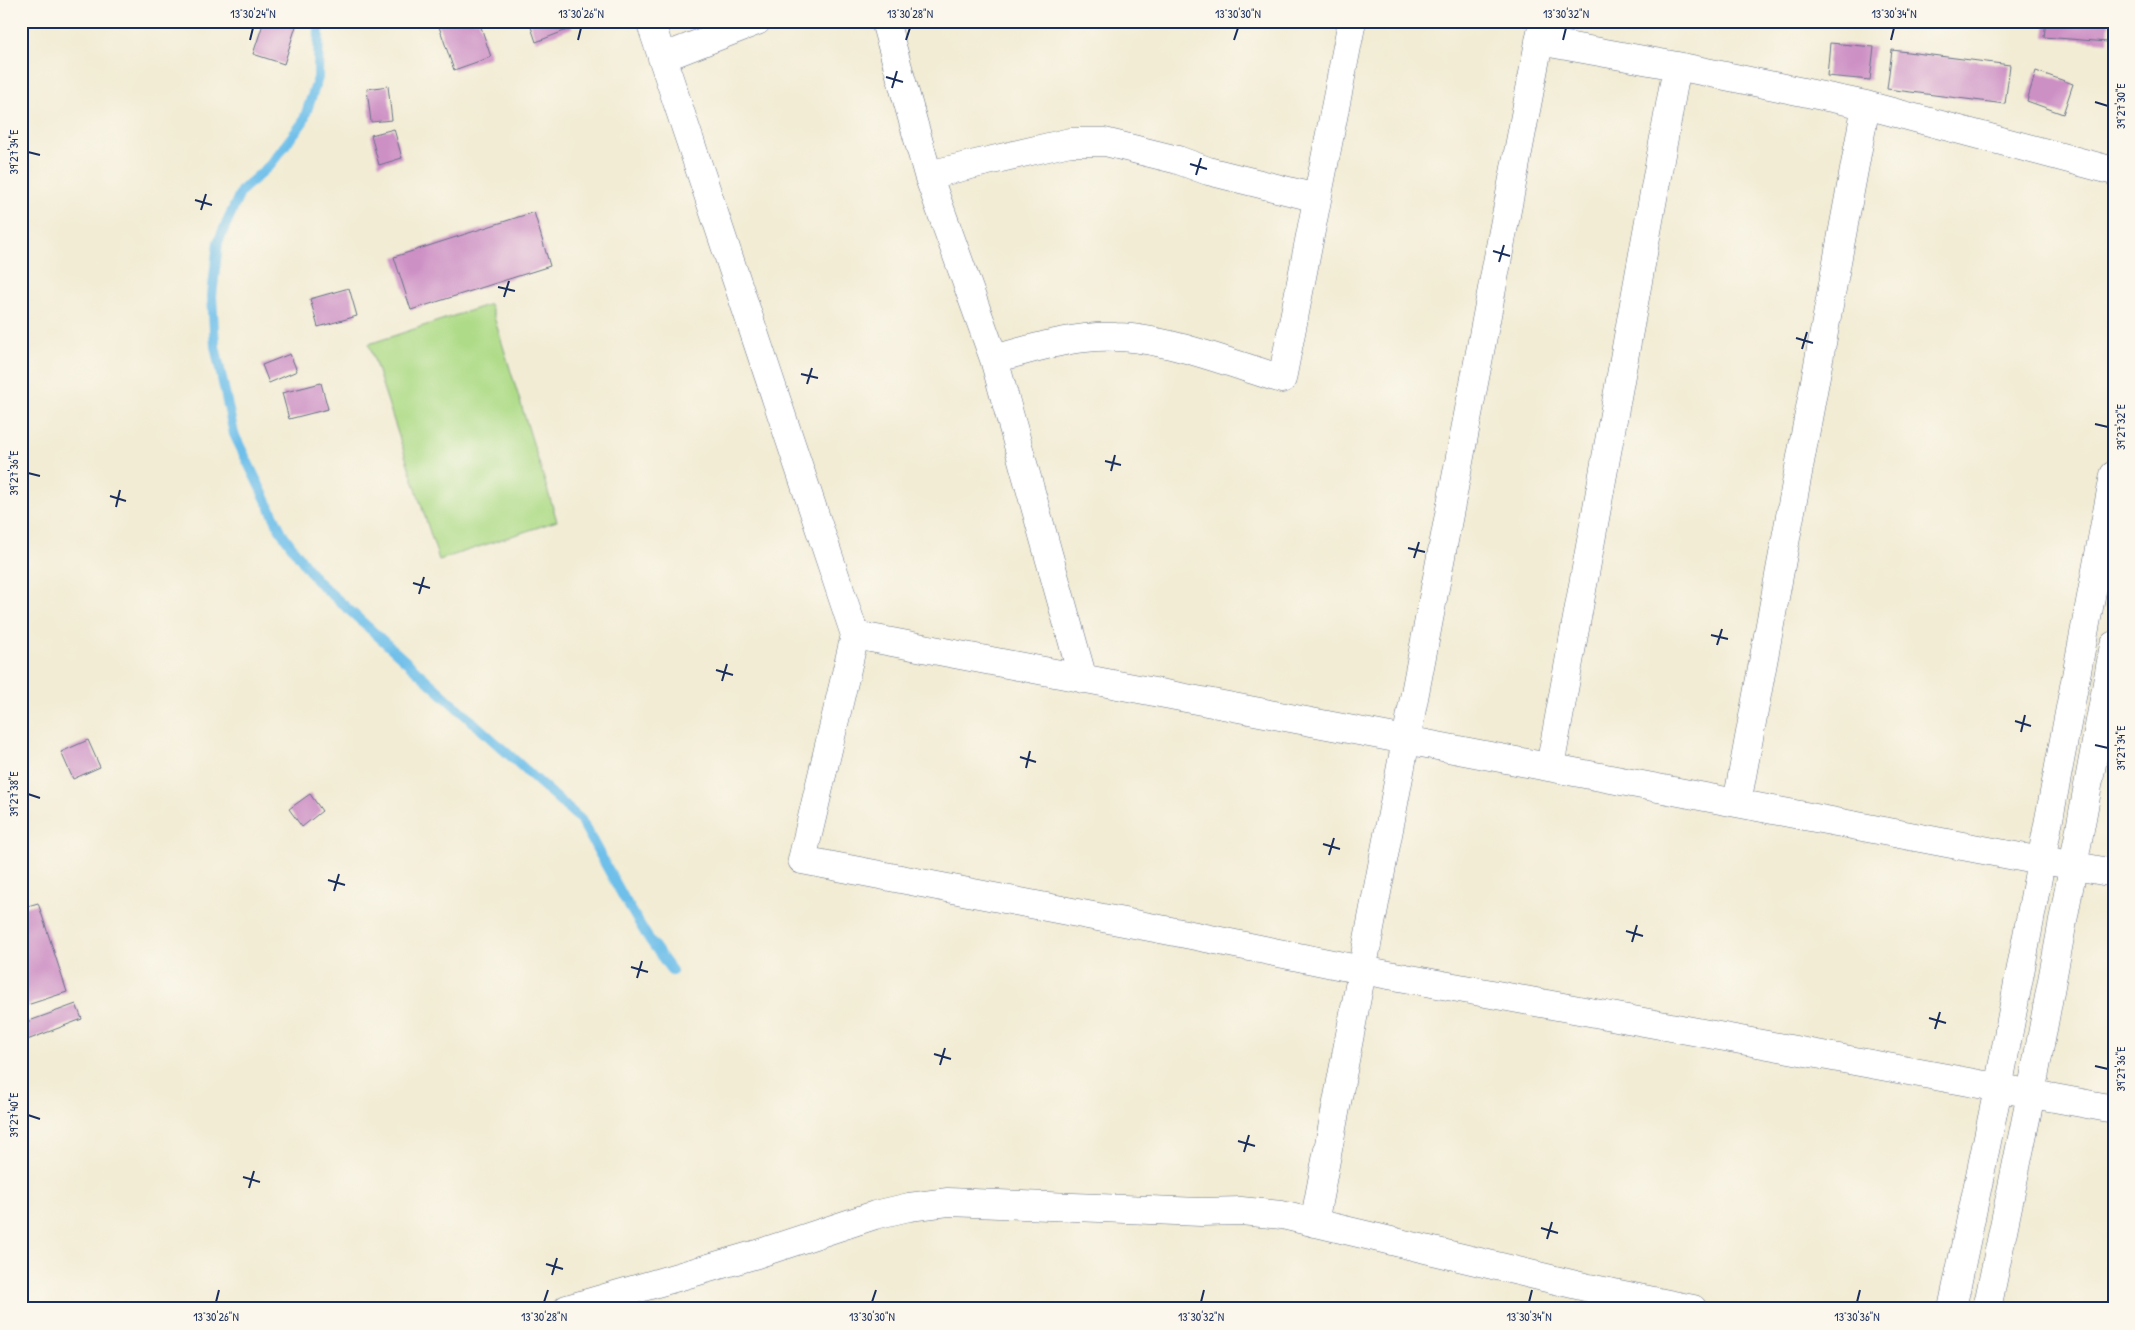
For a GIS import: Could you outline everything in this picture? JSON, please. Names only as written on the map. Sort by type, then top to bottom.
[{"type":"street","points":[[650,21],[855,635],[802,860],[1362,970],[2114,1109]]},
{"type":"street","points":[[662,58],[757,21]]},
{"type":"street","points":[[885,21],[928,175],[994,359],[1083,679]]},
{"type":"street","points":[[994,359],[1060,340],[1117,337],[1165,344],[1282,379],[1352,21]]},
{"type":"street","points":[[1314,1223],[1541,31],[1678,66],[1866,105],[2114,171]]},
{"type":"street","points":[[1550,767],[1678,66]]},
{"type":"street","points":[[1737,803],[1866,105]]},
{"type":"street","points":[[928,175],[1070,142],[1105,142],[1178,160],[1208,171],[1317,198]]},
{"type":"street","points":[[1952,1309],[1998,1089],[2114,475]]},
{"type":"street","points":[[855,635],[2041,861],[2072,864],[2114,873]]},
{"type":"street","points":[[1987,1309],[2031,1094],[2114,645]]},
{"type":"street","points":[[567,1309],[757,1254],[875,1215],[948,1202],[1201,1212],[1241,1211],[1282,1215],[1586,1298],[1693,1309]]},
{"type":"green space","points":[[490,304],[557,521],[439,560],[369,344]]},
{"type":"building","points":[[264,21],[297,23],[284,64],[253,54]]},
{"type":"building","points":[[437,21],[479,21],[491,57],[454,70]]},
{"type":"building","points":[[529,21],[570,21],[572,28],[536,42]]},
{"type":"building","points":[[2046,21],[2109,21],[2108,42],[2044,37]]},
{"type":"building","points":[[1830,43],[1874,47],[1870,80],[1827,76]]},
{"type":"building","points":[[1892,50],[2010,65],[2005,104],[1887,89]]},
{"type":"building","points":[[2036,71],[2073,84],[2063,114],[2027,101]]},
{"type":"building","points":[[388,86],[392,120],[371,122],[367,89]]},
{"type":"building","points":[[394,129],[402,158],[379,165],[371,135]]},
{"type":"building","points":[[534,212],[550,266],[411,310],[394,257]]},
{"type":"building","points":[[349,288],[357,316],[318,327],[310,299]]},
{"type":"building","points":[[290,354],[297,371],[269,383],[262,365]]},
{"type":"building","points":[[321,383],[328,409],[289,419],[282,393]]},
{"type":"building","points":[[88,740],[100,767],[73,779],[61,752]]},
{"type":"building","points":[[310,794],[322,811],[302,827],[289,809]]},
{"type":"building","points":[[38,903],[67,992],[21,1007],[21,908]]},
{"type":"building","points":[[76,1004],[82,1019],[22,1042],[21,1024]]},
{"type":"waterway","points":[[319,21],[318,78],[303,122],[270,165],[241,191],[218,242],[212,296],[215,346],[234,434],[282,533],[316,580],[581,820],[624,898],[647,936],[672,971]]}]
